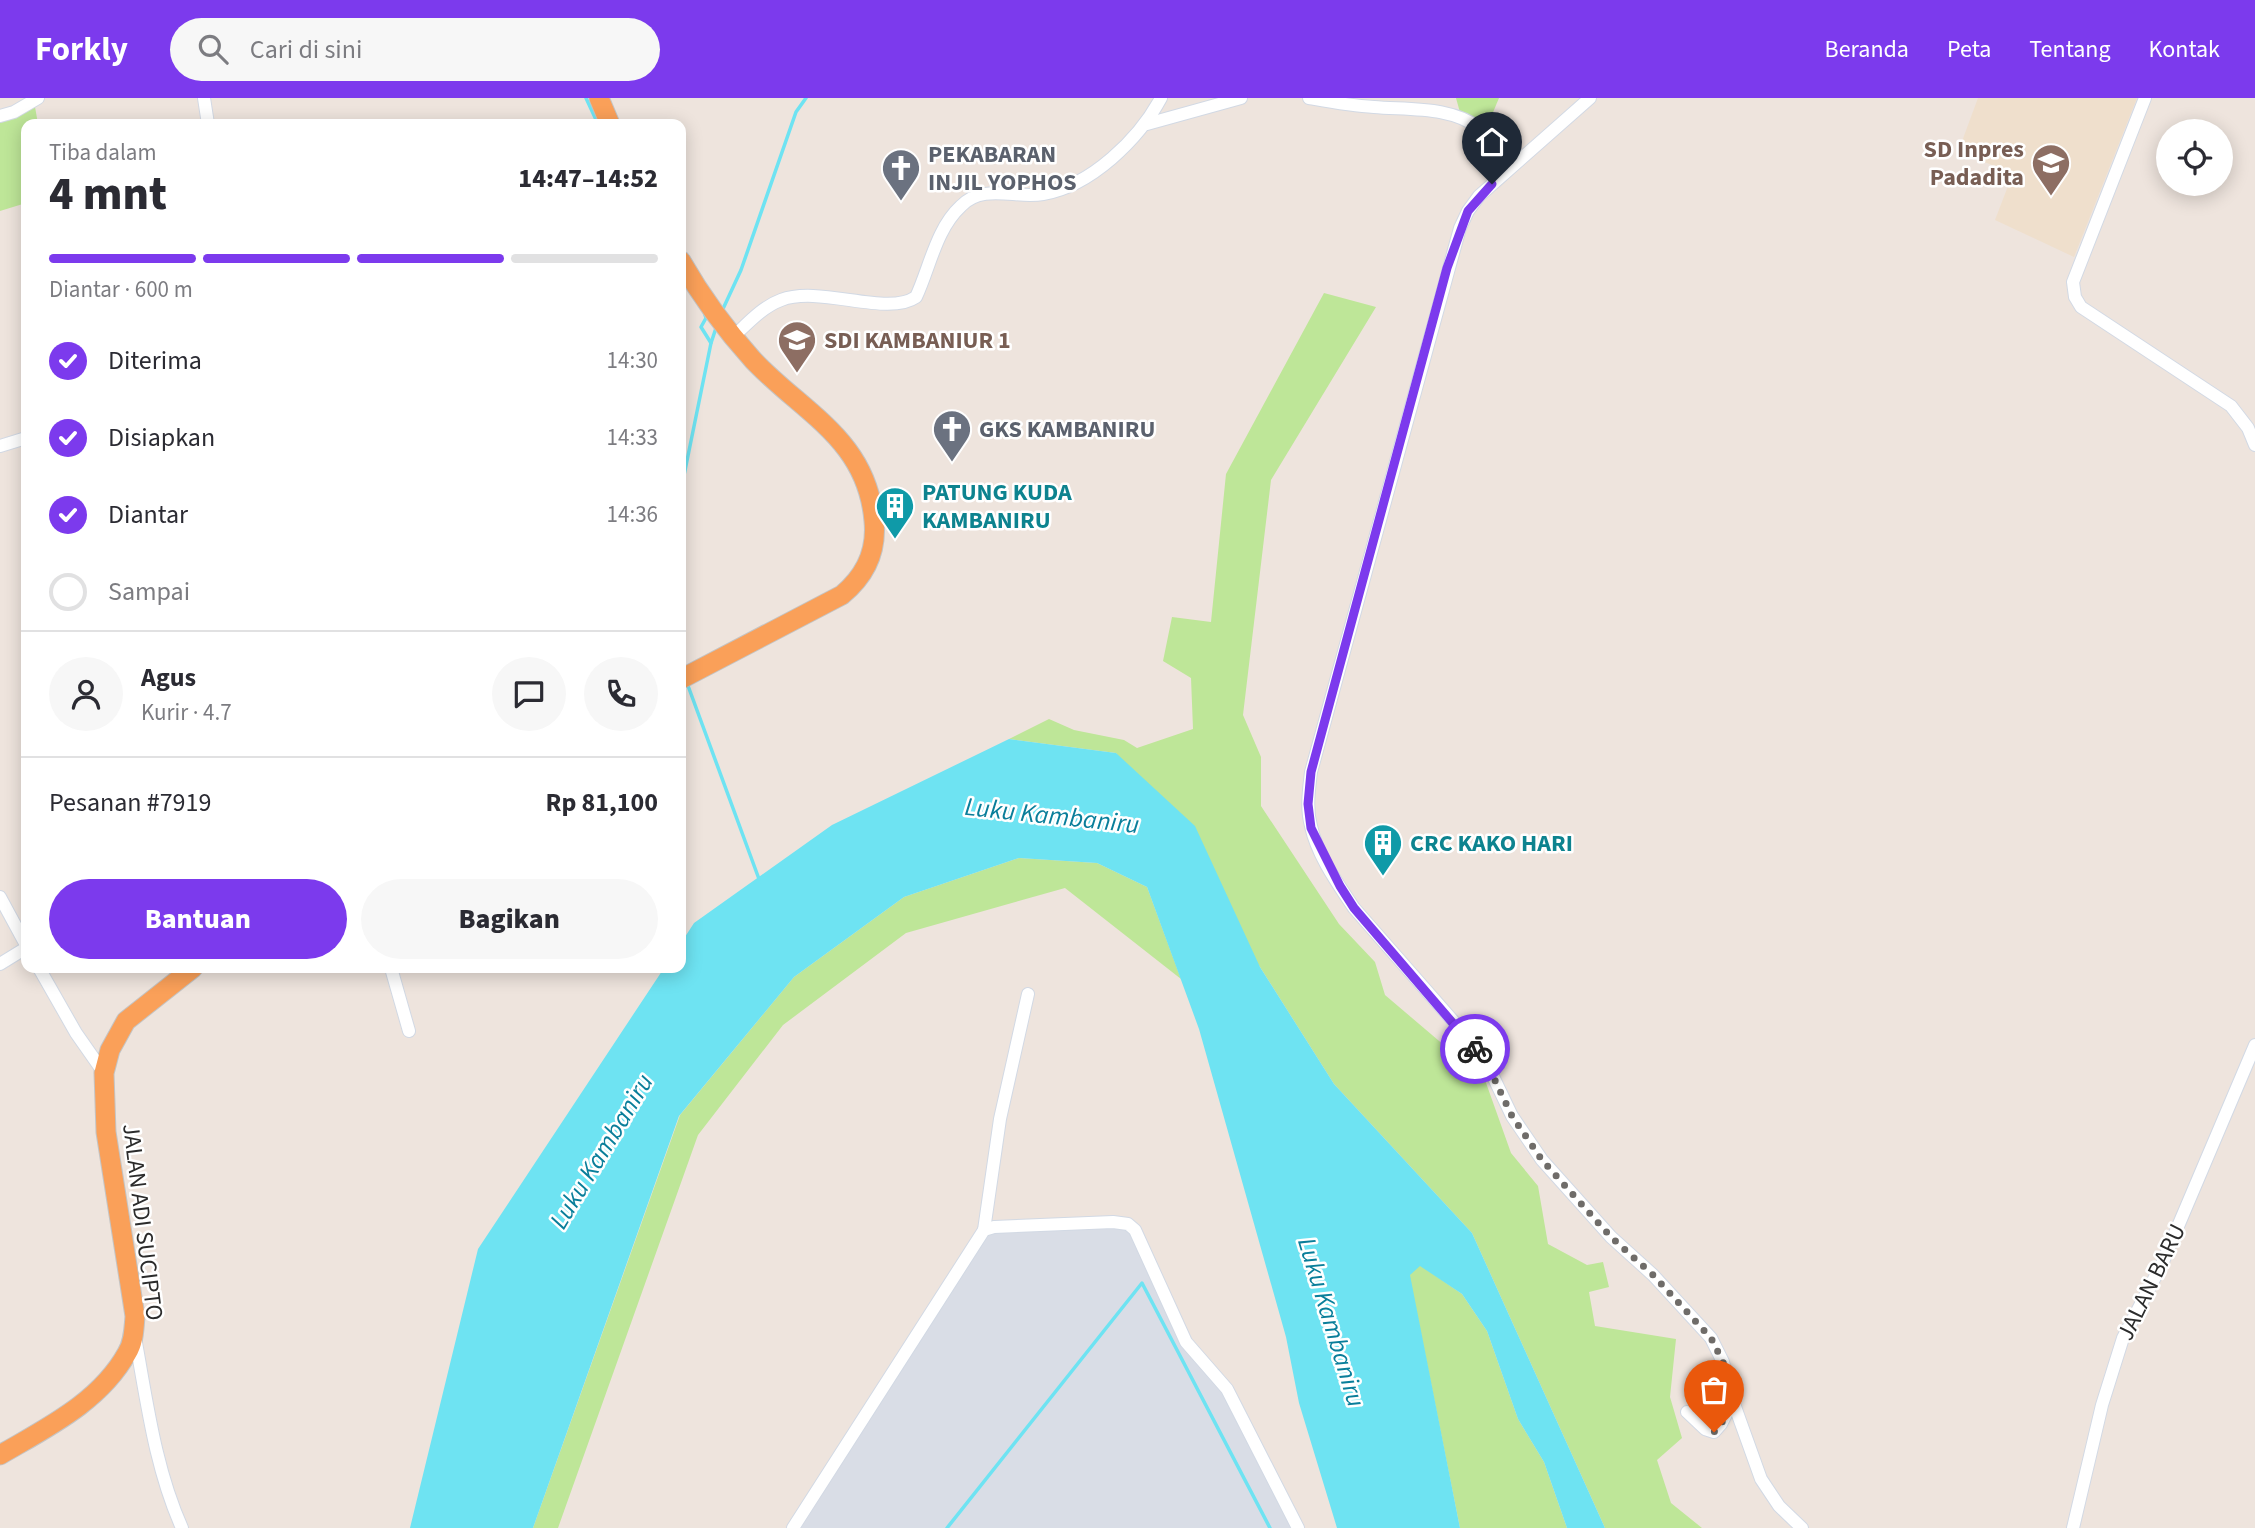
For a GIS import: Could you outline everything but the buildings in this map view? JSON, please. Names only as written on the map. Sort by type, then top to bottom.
[{"type":"highway","points":[[599,98],[608,119]]},
{"type":"highway","points":[[686,269],[730,333],[773,379],[825,423],[851,453],[863,474],[871,497],[876,538],[865,569],[853,586],[842,595],[686,677]]},
{"type":"highway","name":"JALAN ADI SUCIPTO","points":[[0,1455],[59,1420],[94,1394],[128,1352],[134,1334],[135,1316],[106,1132],[104,1073],[110,1050],[126,1021],[186,973]]},
{"type":"street","points":[[0,116],[14,112],[38,98]]},
{"type":"street","points":[[204,98],[207,119]]},
{"type":"street","points":[[730,333],[780,300],[803,294],[887,303],[910,301],[916,297],[948,221],[962,204],[975,196],[989,193],[1042,194],[1066,187],[1096,170],[1147,124],[1161,98]]},
{"type":"street","points":[[1147,124],[1241,98]]},
{"type":"street","points":[[1309,98],[1372,107],[1422,110],[1465,120],[1481,130],[1499,156],[1505,172]]},
{"type":"street","points":[[1590,98],[1479,196],[1468,211],[1447,268],[1311,772],[1308,804],[1311,828],[1334,876],[1354,908],[1468,1038],[1490,1070],[1512,1116],[1542,1160],[1611,1237],[1653,1275],[1711,1338],[1723,1362],[1733,1401],[1769,1493],[1802,1528]]},
{"type":"street","points":[[2145,98],[2073,282],[2075,297],[2081,307],[2231,406],[2248,428],[2255,445]]},
{"type":"street","points":[[0,446],[21,440]]},
{"type":"street","points":[[0,897],[21,937]]},
{"type":"street","points":[[0,964],[21,950]]},
{"type":"street","points":[[42,973],[76,1033],[104,1073]]},
{"type":"street","points":[[392,973],[409,1031]]},
{"type":"street","points":[[793,1528],[984,1230],[1000,1119],[1028,994]]},
{"type":"street","name":"JALAN BARU","points":[[2073,1528],[2102,1405],[2123,1338],[2162,1264],[2255,1045]]},
{"type":"street","points":[[984,1230],[993,1227],[1113,1222],[1128,1224],[1135,1230],[1186,1342],[1227,1389],[1298,1528]]},
{"type":"street","points":[[134,1334],[159,1465],[168,1497],[182,1528]]},
{"type":"street","points":[[1687,1412],[1705,1429],[1714,1432],[1733,1401]]},
{"type":"shaded area","name":"SD Inpres Padadita","points":[[1978,98],[2137,98],[2074,257],[1995,220],[2013,173],[1958,152]]},
{"type":"shaded area","points":[[1128,1228],[1182,1344],[1221,1387],[1294,1528],[801,1528],[988,1234],[993,1231]]},
{"type":"green space","points":[[1456,98],[1499,98],[1486,129],[1461,116]]},
{"type":"green space","points":[[34,101],[37,119],[21,119],[21,205],[0,211],[0,121]]},
{"type":"green space","points":[[1324,293],[1376,307],[1271,480],[1243,715],[1261,757],[1261,806],[1339,924],[1375,962],[1385,995],[1485,1080],[1511,1153],[1538,1186],[1548,1244],[1587,1265],[1603,1262],[1609,1287],[1589,1292],[1595,1326],[1676,1339],[1670,1397],[1682,1438],[1657,1460],[1671,1503],[1702,1528],[1605,1528],[1472,1233],[1334,1084],[1260,967],[1116,753],[1009,739],[1049,719],[1074,730],[1124,740],[1137,748],[1193,729],[1191,678],[1163,661],[1172,617],[1211,622],[1226,474]]},
{"type":"green space","points":[[1019,858],[1097,863],[1147,887],[1181,979],[1065,888],[906,933],[783,1025],[698,1135],[558,1528],[533,1528],[680,1115],[794,977],[904,897]]},
{"type":"green space","points":[[1420,1265],[1462,1294],[1487,1331],[1518,1419],[1544,1462],[1567,1528],[1460,1528],[1409,1274]]},
{"type":"water","name":"Luku Kambaniru","points":[[1009,739],[1116,753],[1195,826],[1260,967],[1334,1084],[1472,1233],[1605,1528],[1567,1528],[1544,1462],[1518,1419],[1487,1331],[1462,1294],[1420,1266],[1410,1275],[1460,1528],[1337,1528],[1299,1403],[1286,1337],[1199,1029],[1147,887],[1097,863],[1019,858],[904,897],[794,977],[679,1116],[533,1528],[410,1528],[478,1249],[661,973],[686,973],[686,935],[694,923],[832,825]]},
{"type":"waterway","points":[[586,98],[596,119]]},
{"type":"waterway","points":[[722,311],[741,270],[796,112],[806,98]]},
{"type":"waterway","points":[[705,315],[701,327],[711,343]]},
{"type":"waterway","points":[[686,466],[716,328]]},
{"type":"waterway","points":[[687,683],[759,879]]},
{"type":"waterway","points":[[947,1528],[1142,1283],[1270,1528]]},
{"type":"way so far","points":[[1475,1049],[1490,1070],[1512,1116],[1542,1160],[1611,1237],[1653,1275],[1711,1338],[1723,1362],[1733,1401],[1714,1432]]},
{"type":"place","name":"SD Inpres Padadita","points":[[2051,197]]},
{"type":"place","name":"PEKABARAN INJIL YOPHOS","points":[[901,202]]},
{"type":"place","name":"SDI KAMBANIUR 1","points":[[797,374]]},
{"type":"place","name":"GKS KAMBANIRU","points":[[952,463]]},
{"type":"place","name":"PATUNG KUDA KAMBANIRU","points":[[895,540]]},
{"type":"place","name":"CRC KAKO HARI","points":[[1383,877]]},
{"type":"route","points":[[1475,1049],[1354,908],[1331,871],[1311,828],[1308,804],[1311,772],[1447,268],[1468,211],[1492,184]]}]
